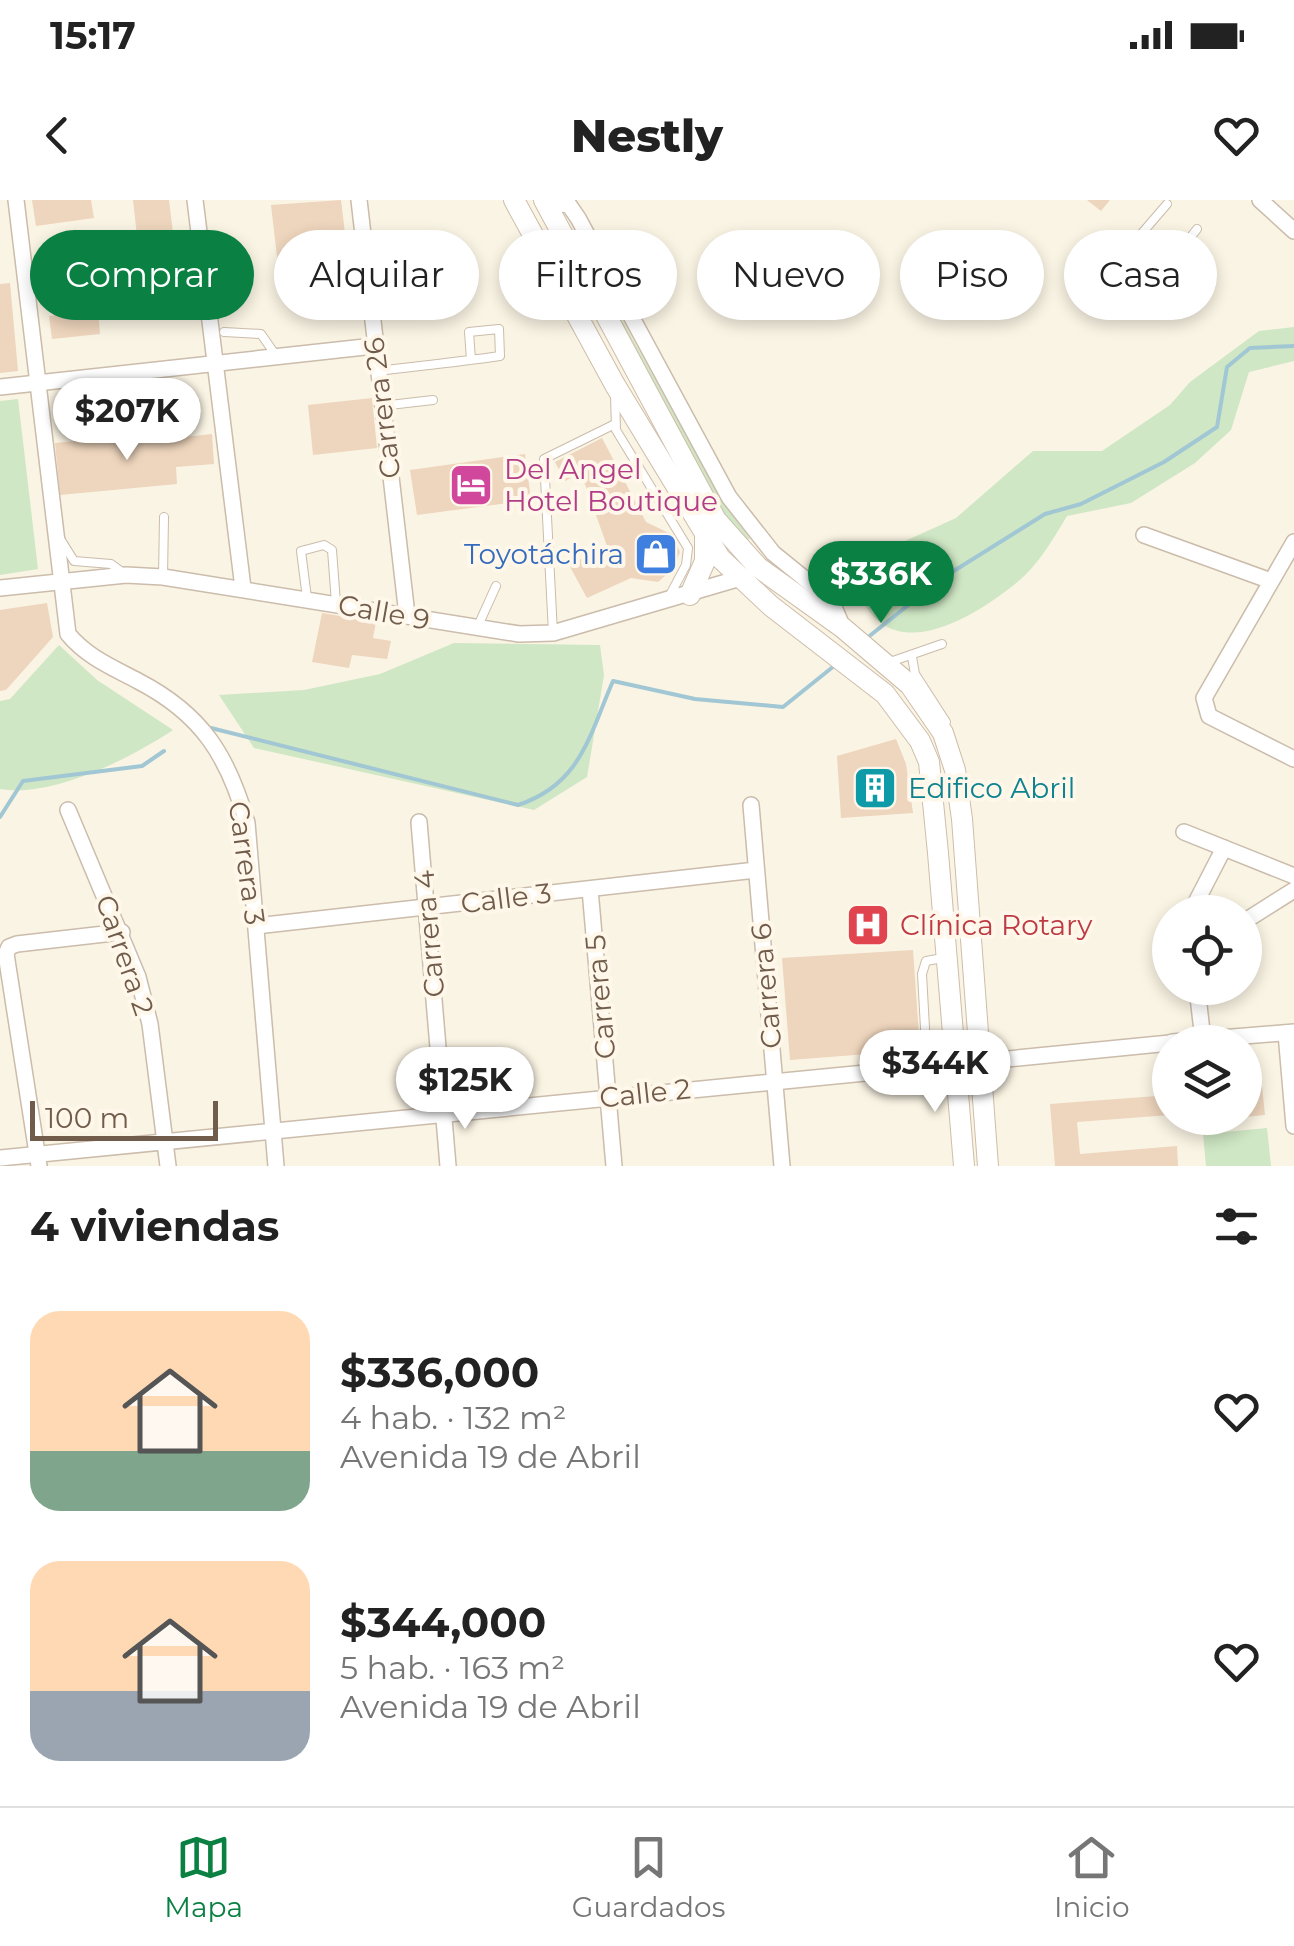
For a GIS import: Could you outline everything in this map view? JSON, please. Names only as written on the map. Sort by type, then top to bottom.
[{"type":"main road","points":[[514,200],[705,538],[885,694],[920,741],[929,762],[964,1166]]},
{"type":"main road","points":[[545,201],[699,491],[734,543],[749,574],[843,628],[887,663],[925,705],[948,746],[962,819],[988,1166]]},
{"type":"main road","points":[[690,596],[705,561],[705,538]]},
{"type":"street","name":"Carrera 3","points":[[16,200],[68,634],[76,644],[159,692],[190,717],[224,757],[247,824],[276,1166]]},
{"type":"street","points":[[195,200],[244,588]]},
{"type":"street","name":"Carrera 26","points":[[359,200],[407,615]]},
{"type":"street","points":[[545,201],[573,203],[730,497],[773,553],[832,600],[843,628]]},
{"type":"street","points":[[1264,201],[1294,231]]},
{"type":"street","points":[[0,387],[374,346]]},
{"type":"street","points":[[1144,535],[1271,581]]},
{"type":"street","points":[[1294,542],[1204,698],[1209,716],[1294,759]]},
{"type":"street","name":"Calle 9","points":[[0,588],[126,575],[163,576],[477,628],[553,633],[690,596],[749,574]]},
{"type":"street","name":"Carrera 6","points":[[751,805],[782,1166]]},
{"type":"street","name":"Carrera 2","points":[[68,810],[122,932],[150,1024],[168,1166]]},
{"type":"street","name":"Carrera 4","points":[[419,822],[448,1166]]},
{"type":"street","points":[[1184,832],[1294,876]]},
{"type":"street","points":[[1200,895],[1224,848]]},
{"type":"street","name":"Calle 3","points":[[256,926],[756,870]]},
{"type":"street","name":"Carrera 5","points":[[590,889],[614,1166]]},
{"type":"street","points":[[1262,910],[1294,890]]},
{"type":"street","points":[[39,1160],[6,954],[9,946],[17,944],[122,932]]},
{"type":"street","points":[[1290,1033],[1294,1126]]},
{"type":"street","name":"Calle 2","points":[[1262,1035],[1290,1033]]},
{"type":"street","name":"Calle 2","points":[[0,1158],[39,1160],[443,1112],[978,1058],[1152,1044]]},
{"type":"lane","points":[[1144,230],[1166,204]]},
{"type":"lane","points":[[377,372],[471,360],[502,354],[499,329],[469,332],[471,360]]},
{"type":"lane","points":[[224,332],[262,334],[277,357]]},
{"type":"lane","points":[[616,385],[615,424],[688,548],[686,565],[666,603]]},
{"type":"lane","points":[[381,406],[433,400]]},
{"type":"lane","points":[[553,633],[544,459],[615,424]]},
{"type":"lane","points":[[163,576],[164,517]]},
{"type":"lane","points":[[54,536],[65,543],[74,561],[111,564],[126,575]]},
{"type":"lane","points":[[307,598],[301,551],[324,545],[332,550],[336,604]]},
{"type":"lane","points":[[477,628],[496,586]]},
{"type":"lane","points":[[887,663],[942,644]]},
{"type":"lane","points":[[912,657],[915,674],[937,701],[952,736],[948,746]]},
{"type":"lane","points":[[927,1064],[922,974],[926,960],[947,957]]},
{"type":"green space","points":[[616,320],[622,320],[721,498],[750,539],[743,541],[716,504]]},
{"type":"green space","points":[[1294,327],[1294,361],[1249,372],[1231,430],[1195,463],[1131,503],[1067,516],[1031,569],[996,598],[929,631],[906,632],[886,626],[870,612],[857,586],[903,542],[956,518],[1033,451],[1102,451],[1170,405],[1190,382],[1259,331]]},
{"type":"green space","points":[[18,399],[38,569],[0,575],[0,401]]},
{"type":"green space","points":[[454,643],[600,645],[604,675],[587,777],[534,810],[254,748],[219,695],[304,690],[380,674]]},
{"type":"green space","points":[[59,645],[97,680],[173,730],[90,774],[43,788],[0,789],[0,701],[10,699]]},
{"type":"green space","points":[[1262,1128],[1267,1128],[1271,1166],[1206,1166],[1203,1135],[1262,1135]]},
{"type":"building","points":[[32,200],[91,200],[94,218],[36,226]]},
{"type":"building","points":[[133,200],[169,200],[173,230],[136,230]]},
{"type":"building","points":[[341,200],[345,230],[274,231],[271,205]]},
{"type":"building","points":[[1087,200],[1110,200],[1101,211]]},
{"type":"building","points":[[10,283],[18,371],[0,373],[0,284]]},
{"type":"building","points":[[50,320],[99,320],[100,334],[52,339]]},
{"type":"building","points":[[372,398],[377,448],[313,455],[308,405]]},
{"type":"building","points":[[212,434],[214,464],[176,467],[177,484],[60,495],[55,443],[107,438],[121,444]]},
{"type":"building","points":[[602,438],[646,522],[671,534],[680,552],[673,569],[658,582],[631,578],[587,598],[569,565],[607,546],[581,473],[565,481],[555,462]]},
{"type":"building","name":"Del Angel Hotel Boutique","points":[[525,454],[531,500],[417,515],[410,470]]},
{"type":"building","points":[[47,603],[53,637],[6,690],[0,691],[0,610]]},
{"type":"building","points":[[322,613],[376,622],[373,638],[391,641],[387,659],[352,655],[349,668],[312,662]]},
{"type":"building","name":"Edifico Abril","points":[[896,739],[906,764],[913,813],[841,818],[837,756]]},
{"type":"building","points":[[913,950],[920,1050],[790,1060],[782,958]]},
{"type":"building","points":[[1152,1096],[1152,1116],[1077,1122],[1080,1154],[1177,1146],[1178,1166],[1055,1166],[1050,1104]]},
{"type":"waterway","points":[[867,638],[941,579],[1045,514],[1081,504],[1164,462],[1217,427],[1227,367],[1250,348],[1294,346]]},
{"type":"waterway","points":[[211,728],[518,805],[539,796],[569,771],[589,739],[613,681],[695,699],[783,707],[834,666]]},
{"type":"waterway","points":[[0,817],[23,781],[142,766],[164,751]]},
{"type":"place","name":"Del Angel Hotel Boutique","points":[[471,485]]},
{"type":"place","name":"Toyotáchira","points":[[656,554]]},
{"type":"place","name":"Edifico Abril","points":[[875,788]]},
{"type":"place","name":"Clínica Rotary","points":[[868,925]]}]
